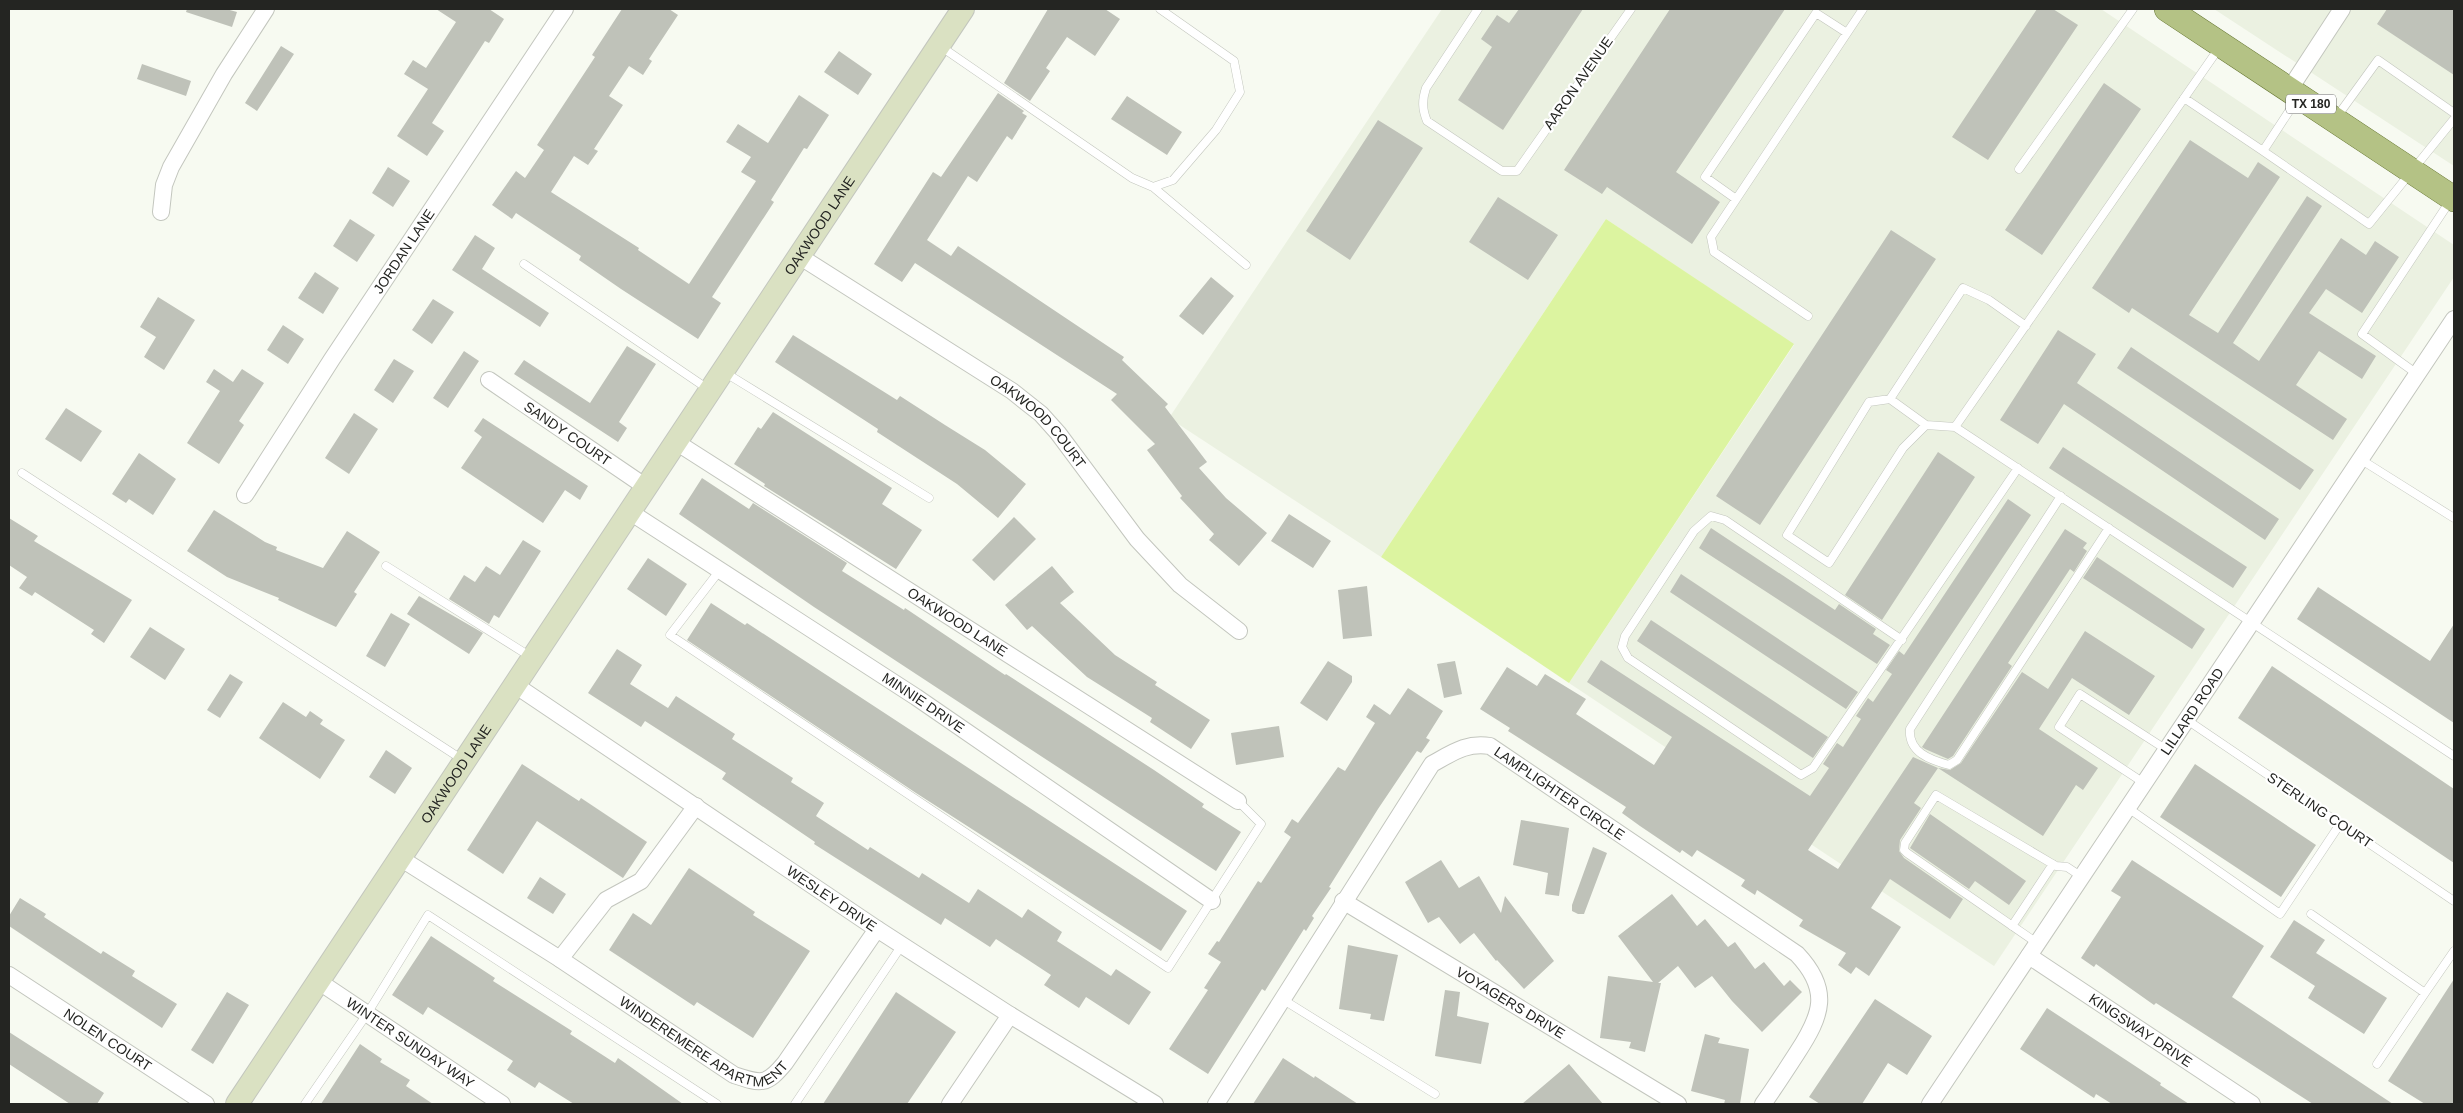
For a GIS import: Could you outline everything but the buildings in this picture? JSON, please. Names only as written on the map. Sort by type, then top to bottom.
[{"type":"main road","name":"TX 180","points":[[2167,9],[2453,199]]},
{"type":"street","points":[[161,212],[164,186],[171,167],[224,74],[266,9]]},
{"type":"street","name":"JORDAN LANE","points":[[245,495],[332,359],[566,9]]},
{"type":"street","name":"OAKWOOD LANE","points":[[237,1104],[963,9]]},
{"type":"street","points":[[2294,93],[2342,9]]},
{"type":"street","name":"OAKWOOD COURT","points":[[799,256],[1012,391],[1041,414],[1137,539],[1180,585],[1239,631]]},
{"type":"street","name":"LILLARD ROAD","points":[[1932,1104],[2033,949],[2454,319]]},
{"type":"street","name":"SANDY COURT","points":[[489,380],[646,487]]},
{"type":"street","name":"OAKWOOD LANE","points":[[676,442],[1238,801]]},
{"type":"street","name":"MINNIE DRIVE","points":[[630,512],[916,697],[1212,901]]},
{"type":"street","name":"WESLEY DRIVE","points":[[515,684],[877,929],[1010,1015],[1155,1104]]},
{"type":"street","name":"LAMPLIGHTER CIRCLE","points":[[1216,1104],[1343,901],[1432,764],[1465,746],[1478,744],[1490,746],[1797,954],[1810,968],[1819,986],[1820,1009],[1814,1028],[1763,1104]]},
{"type":"street","points":[[560,959],[606,900],[641,882],[696,806]]},
{"type":"street","name":"WINDEREMERE APARTMENT","points":[[400,858],[560,959],[734,1075],[755,1082],[772,1079],[785,1063],[877,929]]},
{"type":"street","name":"VOYAGERS DRIVE","points":[[1343,901],[1678,1104]]},
{"type":"street","name":"KINGSWAY DRIVE","points":[[2033,949],[2252,1104]]},
{"type":"street","name":"NOLEN COURT","points":[[9,975],[206,1104]]},
{"type":"street","name":"WINTER SUNDAY WAY","points":[[318,982],[502,1104]]},
{"type":"street","points":[[950,1104],[1010,1015]]},
{"type":"lane","points":[[1153,187],[1173,180],[1216,130],[1240,92],[1234,61],[1160,9]]},
{"type":"lane","name":"AARON AVENUE","points":[[1478,9],[1426,88],[1422,101],[1427,121],[1502,171],[1517,171],[1631,9]]},
{"type":"lane","points":[[1808,316],[1714,252],[1711,237],[1863,9]]},
{"type":"lane","points":[[2019,169],[2133,9]]},
{"type":"lane","points":[[1736,199],[1705,177],[1816,12],[1847,33]]},
{"type":"lane","points":[[1954,427],[2221,44]]},
{"type":"lane","points":[[939,45],[1132,178],[1153,187],[1246,265]]},
{"type":"lane","points":[[2335,120],[2378,60],[2454,113]]},
{"type":"lane","points":[[2263,151],[2294,93]]},
{"type":"lane","points":[[2184,98],[2369,224],[2454,119]]},
{"type":"lane","points":[[2417,374],[2362,334],[2453,199]]},
{"type":"lane","points":[[524,264],[710,390]]},
{"type":"lane","points":[[1890,399],[1963,288],[1989,300],[2026,326]]},
{"type":"lane","points":[[723,371],[929,498]]},
{"type":"lane","points":[[1926,425],[1903,448],[1828,563],[1787,535],[1869,402],[1890,399],[1926,425],[1954,427],[2454,756]]},
{"type":"lane","points":[[2360,459],[2454,518]]},
{"type":"lane","points":[[1902,640],[1725,520],[1711,516],[1694,531],[1625,636],[1622,647],[1628,658],[1801,776],[1813,768],[1902,640],[2018,468]]},
{"type":"lane","points":[[22,473],[464,761]]},
{"type":"lane","points":[[2061,496],[1910,729],[1909,739],[1914,749],[1935,761],[1949,765],[1957,760],[2109,528]]},
{"type":"lane","points":[[386,566],[533,658]]},
{"type":"lane","points":[[720,570],[670,635],[1168,968],[1261,824],[1238,801]]},
{"type":"lane","points":[[2144,783],[2059,727],[2080,694],[2167,750]]},
{"type":"lane","name":"STERLING COURT","points":[[2187,720],[2454,901]]},
{"type":"lane","points":[[2033,949],[2012,926],[1904,850],[1905,843],[1936,795],[2053,864],[2082,876]]},
{"type":"lane","points":[[2128,808],[2280,914],[2340,824]]},
{"type":"lane","points":[[2012,926],[2053,864]]},
{"type":"lane","points":[[2311,914],[2426,993]]},
{"type":"lane","points":[[305,1104],[367,1014],[428,915],[717,1104]]},
{"type":"lane","points":[[795,1104],[902,945]]},
{"type":"lane","points":[[2377,1064],[2454,951]]},
{"type":"lane","points":[[1282,999],[1435,1094]]},
{"type":"shaded area","points":[[1442,9],[2101,9],[2454,245],[2454,277],[1994,966],[1569,683],[1794,345],[1606,219],[1381,557],[1169,418]]},
{"type":"shaded area","points":[[2214,9],[2454,9],[2454,166]]},
{"type":"green space","points":[[1606,219],[1794,344],[1569,683],[1381,557]]}]
